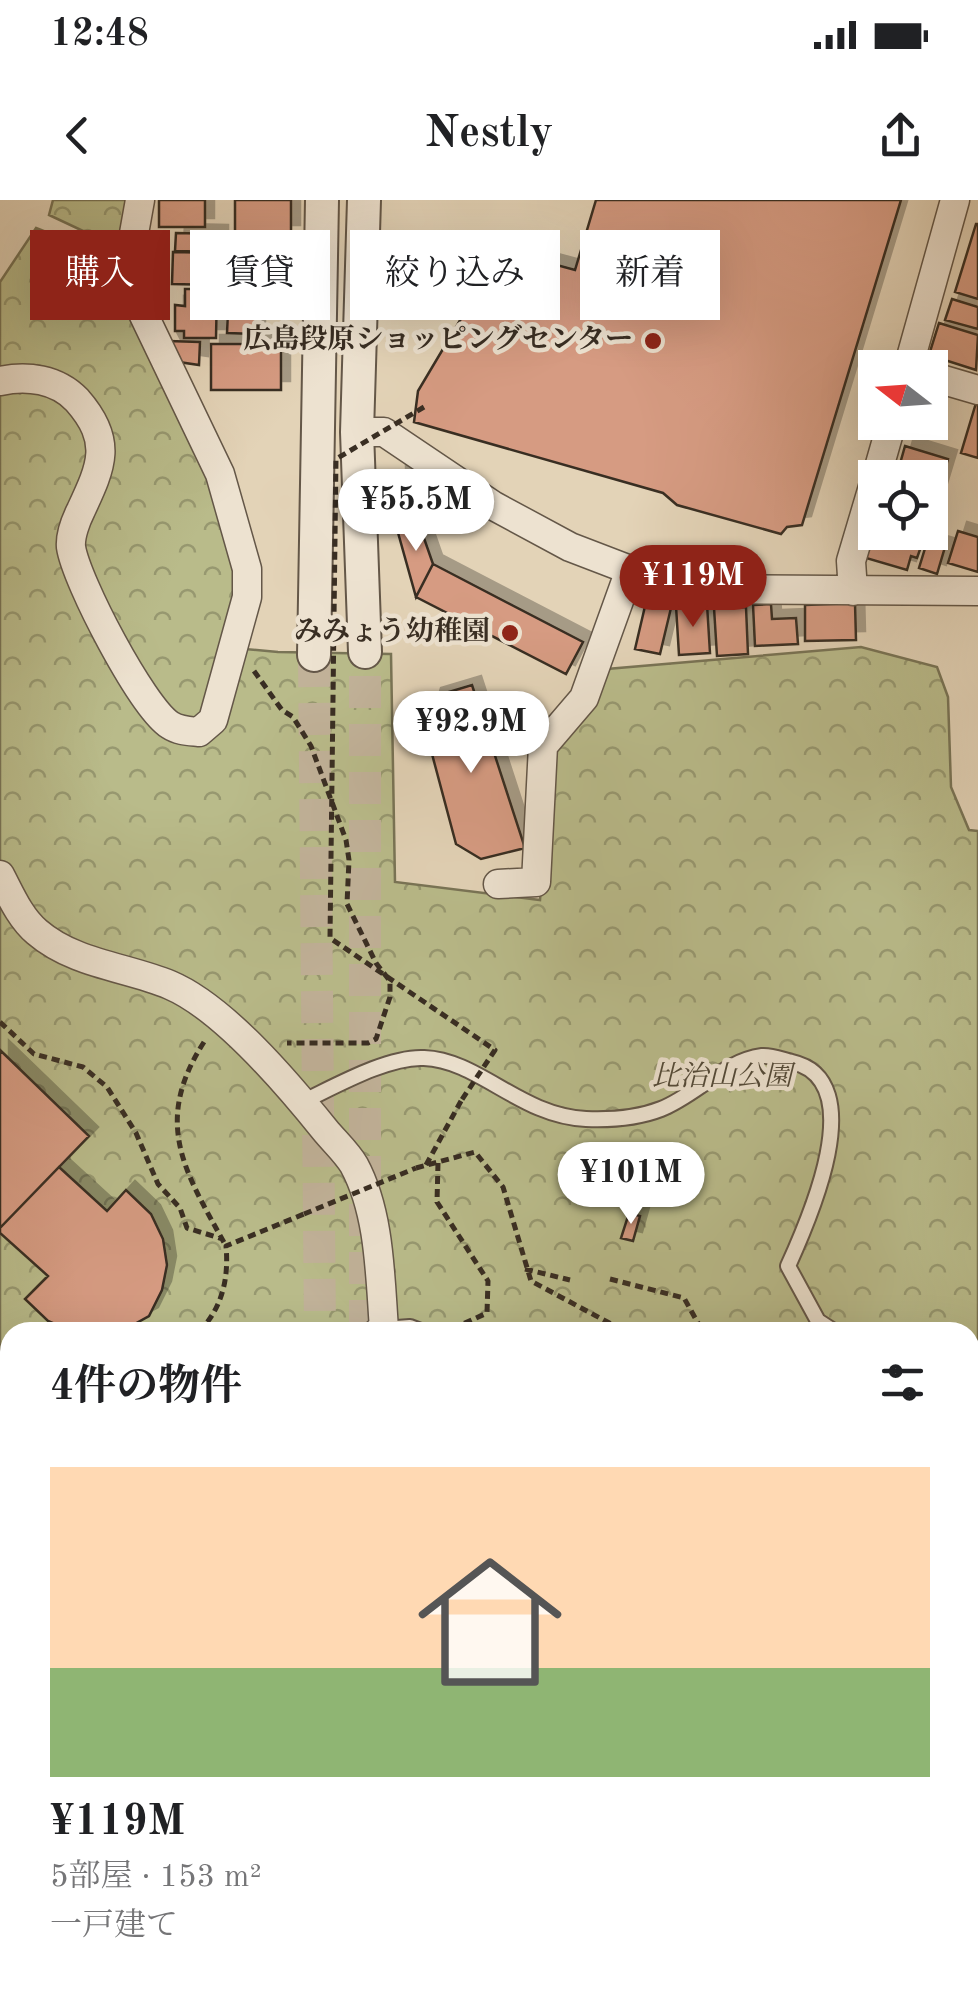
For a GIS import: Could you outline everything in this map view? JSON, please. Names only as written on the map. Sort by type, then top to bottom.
[{"type":"street","points":[[0,380],[23,376],[66,388],[86,410],[102,440],[102,458],[70,544],[85,587],[144,698],[169,725],[200,732],[212,720],[247,597],[248,569],[220,474],[126,278],[140,200]]},
{"type":"street","points":[[314,654],[322,200]]},
{"type":"street","points":[[364,200],[357,432],[365,652]]},
{"type":"street","points":[[913,350],[956,200],[978,206]]},
{"type":"street","points":[[948,381],[978,390]]},
{"type":"street","points":[[357,432],[384,432],[494,506],[570,547],[630,570],[702,589],[978,591]]},
{"type":"street","points":[[853,592],[851,561],[858,537]]},
{"type":"street","points":[[498,884],[536,882],[544,746],[584,698],[630,570]]},
{"type":"street","points":[[0,875],[36,931],[67,951],[168,984],[194,997],[302,1102],[354,1164],[377,1248],[381,1322]]},
{"type":"lane","points":[[302,1102],[384,1066],[421,1057],[452,1063],[542,1112],[584,1119],[629,1118],[663,1108],[730,1068],[764,1056],[804,1065],[828,1096],[830,1150],[808,1223],[788,1266],[820,1322]]},
{"type":"path","points":[[424,407],[336,459],[330,938],[496,1050],[461,1101],[426,1165]]},
{"type":"path","points":[[229,662],[252,668],[282,710],[293,717],[311,746],[346,840],[346,904],[376,963],[390,981],[390,997],[376,1039],[275,1043],[251,1049]]},
{"type":"path","points":[[0,1022],[34,1054],[82,1067],[107,1087],[130,1122],[158,1184],[180,1208],[187,1228],[225,1243],[416,1168],[475,1152],[503,1186],[531,1281],[607,1322]]},
{"type":"path","points":[[198,1052],[179,1092],[176,1115],[188,1178],[225,1243],[228,1271],[215,1316],[209,1322]]},
{"type":"path","points":[[438,1162],[437,1202],[488,1281],[487,1314],[468,1322]]},
{"type":"path","points":[[525,1269],[570,1280]]},
{"type":"path","points":[[610,1279],[684,1298],[697,1322]]},
{"type":"green space","points":[[53,200],[127,200],[121,230],[81,230],[49,215]]},
{"type":"green space","name":"比治山公園","points":[[30,237],[30,320],[143,320],[218,498],[238,594],[222,647],[391,654],[395,882],[540,900],[552,747],[607,669],[861,647],[937,667],[948,697],[951,787],[969,830],[978,831],[978,1322],[0,1322],[0,282]]},
{"type":"building","points":[[159,200],[205,200],[205,227],[159,227]]},
{"type":"building","points":[[235,200],[291,200],[291,230],[235,230]]},
{"type":"building","name":"広島段原ショッピングセンター","points":[[596,200],[901,200],[802,525],[787,527],[781,534],[677,505],[663,493],[414,422],[418,391],[460,320],[560,320],[560,266],[575,270],[580,253],[580,320],[720,320],[720,230],[587,230]]},
{"type":"building","points":[[978,224],[978,299],[955,292]]},
{"type":"building","points":[[176,233],[190,233],[190,251],[175,251]]},
{"type":"building","points":[[173,252],[190,252],[190,284],[172,284]]},
{"type":"building","points":[[185,289],[190,289],[190,320],[216,320],[216,338],[184,338],[184,331],[175,331],[175,305],[185,306]]},
{"type":"building","points":[[952,299],[978,307],[978,329],[945,320]]},
{"type":"building","points":[[228,320],[261,320],[256,324],[256,334],[227,333]]},
{"type":"building","points":[[939,323],[978,335],[976,370],[948,361],[948,350],[931,350]]},
{"type":"building","points":[[168,341],[200,342],[199,365],[179,362]]},
{"type":"building","points":[[211,344],[281,344],[281,390],[211,390]]},
{"type":"building","points":[[978,404],[978,458],[961,453]]},
{"type":"building","points":[[905,446],[948,459],[948,460],[901,460]]},
{"type":"building","points":[[397,474],[417,474],[418,505],[397,505]]},
{"type":"building","points":[[418,521],[433,564],[416,597],[397,529]]},
{"type":"building","points":[[958,531],[978,537],[978,572],[948,563]]},
{"type":"building","points":[[868,550],[920,550],[917,558],[911,556],[907,570],[866,558]]},
{"type":"building","points":[[925,550],[944,550],[937,574],[919,568]]},
{"type":"building","points":[[433,564],[583,642],[566,674],[416,597]]},
{"type":"building","points":[[646,602],[671,608],[660,654],[635,649]]},
{"type":"building","points":[[855,603],[856,640],[805,641],[805,605]]},
{"type":"building","points":[[707,604],[710,653],[679,655],[676,606]]},
{"type":"building","points":[[771,604],[772,619],[796,618],[798,644],[755,646],[753,605]]},
{"type":"building","points":[[746,607],[748,654],[717,656],[714,608]]},
{"type":"building","points":[[472,685],[525,848],[481,859],[456,844],[424,724],[432,697]]},
{"type":"building","points":[[0,1050],[89,1136],[0,1228]]},
{"type":"building","points":[[59,1167],[107,1211],[126,1190],[151,1214],[163,1239],[167,1265],[162,1290],[149,1316],[138,1322],[50,1322],[25,1299],[48,1276],[0,1233],[0,1228]]},
{"type":"building","points":[[629,1213],[640,1216],[633,1241],[621,1238]]},
{"type":"tunnel","points":[[365,652],[365,1322]]},
{"type":"tunnel","points":[[314,655],[320,1322]]},
{"type":"place","name":"広島段原ショッピングセンター","points":[[653,341]]},
{"type":"place","name":"みみょう幼稚園","points":[[510,633]]}]
